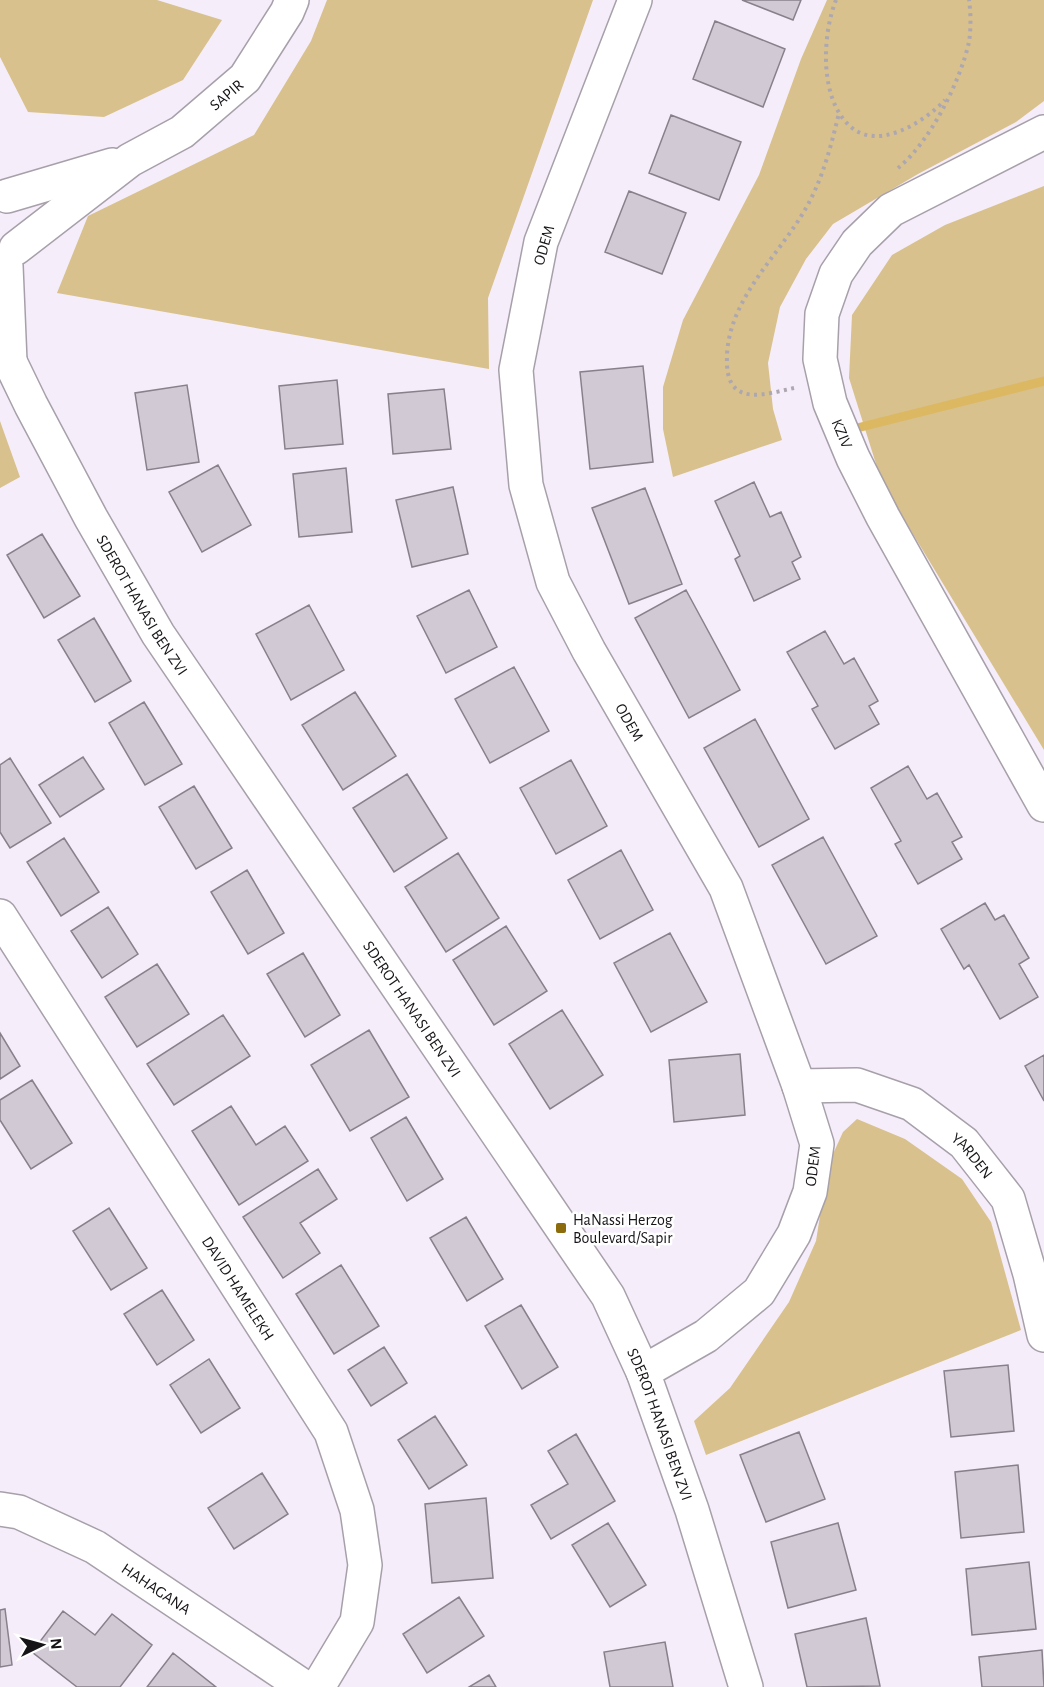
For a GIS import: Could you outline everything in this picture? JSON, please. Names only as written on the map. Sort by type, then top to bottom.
[{"type":"street","name":"SAPIR","points":[[7,261],[130,160],[182,132],[245,78],[287,12],[292,0]]},
{"type":"street","name":"ODEM","points":[[635,0],[541,242],[516,370],[526,485],[553,582],[589,651],[726,888],[799,1086],[817,1144],[810,1192],[794,1234],[759,1292],[706,1336],[643,1372]]},
{"type":"street","name":"KZIV","points":[[1044,132],[891,210],[857,243],[836,274],[822,314],[820,359],[830,403],[853,458],[883,518],[1044,804]]},
{"type":"street","name":"SAPIR","points":[[4,192],[130,160]]},
{"type":"street","name":"SDEROT HANASI BEN ZVI","points":[[4,192],[18,221],[18,234],[7,261],[5,352],[91,518],[158,634],[608,1296],[643,1372],[692,1509],[746,1687]]},
{"type":"street","name":"DAVID HAMELEKH","points":[[0,916],[331,1432],[357,1510],[365,1565],[357,1622],[318,1687]]},
{"type":"street","name":"YARDEN","points":[[799,1086],[857,1086],[912,1104],[964,1143],[1008,1199],[1030,1274],[1044,1335]]},
{"type":"street","name":"HAHAGANA","points":[[0,1509],[19,1512],[95,1547],[304,1687]]},
{"type":"path","points":[[836,0],[827,30],[828,84],[839,113],[852,128],[868,135],[894,134],[916,124],[939,107],[952,93],[969,42],[971,13],[969,0]]},
{"type":"path","points":[[825,382],[767,394],[746,395],[733,387],[728,374],[726,349],[733,320],[748,291],[806,208],[830,151],[839,113]]},
{"type":"shaded area","points":[[0,0],[157,0],[222,20],[183,80],[104,117],[28,112],[0,57]]},
{"type":"shaded area","points":[[327,0],[593,0],[488,298],[489,369],[57,293],[88,216],[254,135],[311,41]]},
{"type":"shaded area","points":[[827,0],[1044,0],[1044,101],[1016,122],[918,174],[833,224],[806,259],[780,307],[768,363],[773,409],[782,440],[673,477],[663,429],[663,387],[683,320],[759,175],[801,59]]},
{"type":"shaded area","points":[[1044,186],[1044,750],[882,483],[849,378],[852,315],[892,255],[945,225]]},
{"type":"shaded area","points":[[0,421],[20,477],[0,488]]},
{"type":"shaded area","points":[[857,1119],[905,1139],[962,1179],[991,1222],[1021,1330],[706,1455],[694,1421],[730,1388],[789,1302],[816,1241],[828,1165],[843,1132]]},
{"type":"building","points":[[742,0],[801,0],[793,20]]},
{"type":"building","points":[[715,21],[785,49],[763,107],[693,79]]},
{"type":"building","points":[[671,115],[741,142],[719,200],[649,173]]},
{"type":"building","points":[[629,191],[686,213],[662,274],[605,252]]},
{"type":"building","points":[[643,366],[653,462],[590,469],[580,372]]},
{"type":"building","points":[[337,380],[343,444],[285,449],[279,386]]},
{"type":"building","points":[[187,385],[199,462],[147,470],[135,393]]},
{"type":"building","points":[[444,389],[451,449],[393,454],[388,394]]},
{"type":"building","points":[[218,465],[251,525],[202,552],[169,492]]},
{"type":"building","points":[[346,468],[352,532],[299,537],[293,474]]},
{"type":"building","points":[[754,482],[770,517],[781,512],[801,557],[792,562],[800,579],[754,601],[735,559],[740,556],[715,501]]},
{"type":"building","points":[[453,487],[468,554],[412,567],[396,500]]},
{"type":"building","points":[[645,488],[682,584],[629,604],[592,508]]},
{"type":"building","points":[[42,534],[80,596],[44,618],[7,555]]},
{"type":"building","points":[[469,590],[497,647],[446,673],[417,616]]},
{"type":"building","points":[[686,590],[740,690],[689,718],[635,618]]},
{"type":"building","points":[[309,605],[344,670],[291,700],[256,634]]},
{"type":"building","points":[[94,618],[131,681],[95,702],[58,640]]},
{"type":"building","points":[[825,631],[844,664],[854,658],[878,701],[869,706],[879,724],[835,749],[812,709],[818,706],[787,652]]},
{"type":"building","points":[[514,667],[549,731],[490,763],[455,699]]},
{"type":"building","points":[[355,692],[396,756],[343,790],[302,725]]},
{"type":"building","points":[[144,702],[182,764],[145,785],[109,723]]},
{"type":"building","points":[[755,719],[809,819],[759,847],[704,748]]},
{"type":"building","points":[[83,757],[104,789],[60,817],[39,785]]},
{"type":"building","points":[[10,758],[51,823],[10,848],[0,832],[0,765]]},
{"type":"building","points":[[571,760],[607,826],[556,854],[520,788]]},
{"type":"building","points":[[908,766],[927,799],[937,793],[962,837],[952,842],[962,859],[918,884],[895,844],[901,841],[871,788]]},
{"type":"building","points":[[407,774],[447,838],[394,872],[353,808]]},
{"type":"building","points":[[194,786],[232,848],[196,869],[159,807]]},
{"type":"building","points":[[823,837],[877,936],[826,964],[772,865]]},
{"type":"building","points":[[64,838],[99,892],[61,916],[27,862]]},
{"type":"building","points":[[621,850],[653,910],[600,939],[568,880]]},
{"type":"building","points":[[458,853],[499,918],[446,952],[405,887]]},
{"type":"building","points":[[247,870],[284,933],[248,954],[211,892]]},
{"type":"building","points":[[985,903],[995,920],[1004,915],[1029,958],[1019,964],[1038,997],[1000,1019],[969,965],[964,969],[941,929]]},
{"type":"building","points":[[108,907],[138,954],[102,978],[71,931]]},
{"type":"building","points":[[506,926],[547,991],[494,1025],[453,960]]},
{"type":"building","points":[[670,933],[707,1002],[651,1032],[614,963]]},
{"type":"building","points":[[303,953],[340,1015],[305,1037],[267,974]]},
{"type":"building","points":[[157,964],[189,1014],[137,1047],[105,997]]},
{"type":"building","points":[[562,1010],[603,1075],[550,1109],[509,1044]]},
{"type":"building","points":[[223,1015],[250,1056],[174,1105],[147,1064]]},
{"type":"building","points":[[369,1030],[409,1097],[350,1131],[311,1065]]},
{"type":"building","points":[[0,1033],[20,1066],[0,1079]]},
{"type":"building","points":[[740,1054],[745,1115],[674,1122],[669,1060]]},
{"type":"building","points":[[1044,1055],[1044,1101],[1025,1066]]},
{"type":"building","points":[[32,1080],[72,1143],[31,1169],[0,1120],[0,1100]]},
{"type":"building","points":[[231,1106],[256,1145],[285,1126],[308,1161],[239,1205],[192,1131]]},
{"type":"building","points":[[406,1117],[443,1179],[407,1201],[371,1138]]},
{"type":"building","points":[[318,1169],[337,1199],[300,1223],[320,1253],[283,1278],[243,1217]]},
{"type":"building","points":[[109,1208],[147,1268],[111,1290],[73,1231]]},
{"type":"building","points":[[466,1217],[503,1279],[467,1301],[430,1238]]},
{"type":"building","points":[[341,1265],[379,1326],[334,1354],[296,1294]]},
{"type":"building","points":[[162,1290],[194,1340],[157,1365],[124,1314]]},
{"type":"building","points":[[521,1305],[558,1367],[522,1389],[485,1326]]},
{"type":"building","points":[[384,1347],[407,1383],[371,1406],[348,1370]]},
{"type":"building","points":[[209,1359],[240,1408],[201,1433],[170,1385]]},
{"type":"building","points":[[1008,1365],[1014,1431],[951,1437],[944,1371]]},
{"type":"building","points":[[435,1416],[467,1465],[429,1489],[398,1440]]},
{"type":"building","points":[[799,1432],[825,1499],[766,1522],[740,1455]]},
{"type":"building","points":[[576,1434],[615,1501],[551,1539],[531,1505],[568,1484],[548,1451]]},
{"type":"building","points":[[1018,1465],[1024,1532],[961,1538],[955,1472]]},
{"type":"building","points":[[262,1473],[288,1514],[234,1549],[208,1508]]},
{"type":"building","points":[[486,1498],[493,1578],[432,1583],[425,1504]]},
{"type":"building","points":[[608,1523],[646,1585],[610,1607],[572,1545]]},
{"type":"building","points":[[838,1523],[856,1590],[788,1608],[771,1542]]},
{"type":"building","points":[[1029,1562],[1036,1629],[972,1635],[966,1569]]},
{"type":"building","points":[[459,1597],[484,1636],[427,1673],[403,1634]]},
{"type":"building","points":[[5,1609],[12,1665],[0,1667],[0,1610]]},
{"type":"building","points":[[63,1611],[95,1635],[112,1614],[152,1645],[120,1687],[77,1687],[32,1652]]},
{"type":"building","points":[[866,1618],[880,1686],[807,1687],[795,1634]]},
{"type":"building","points":[[665,1642],[673,1687],[610,1687],[604,1652]]},
{"type":"building","points":[[1042,1650],[1044,1687],[982,1687],[979,1657]]},
{"type":"building","points":[[173,1653],[216,1687],[147,1687]]},
{"type":"building","points":[[489,1675],[496,1687],[469,1687]]},
{"type":"waterway","points":[[849,430],[1044,381]]},
{"type":"place","name":"HaNassi Herzog Boulevard/Sapir","points":[[561,1228]]}]
